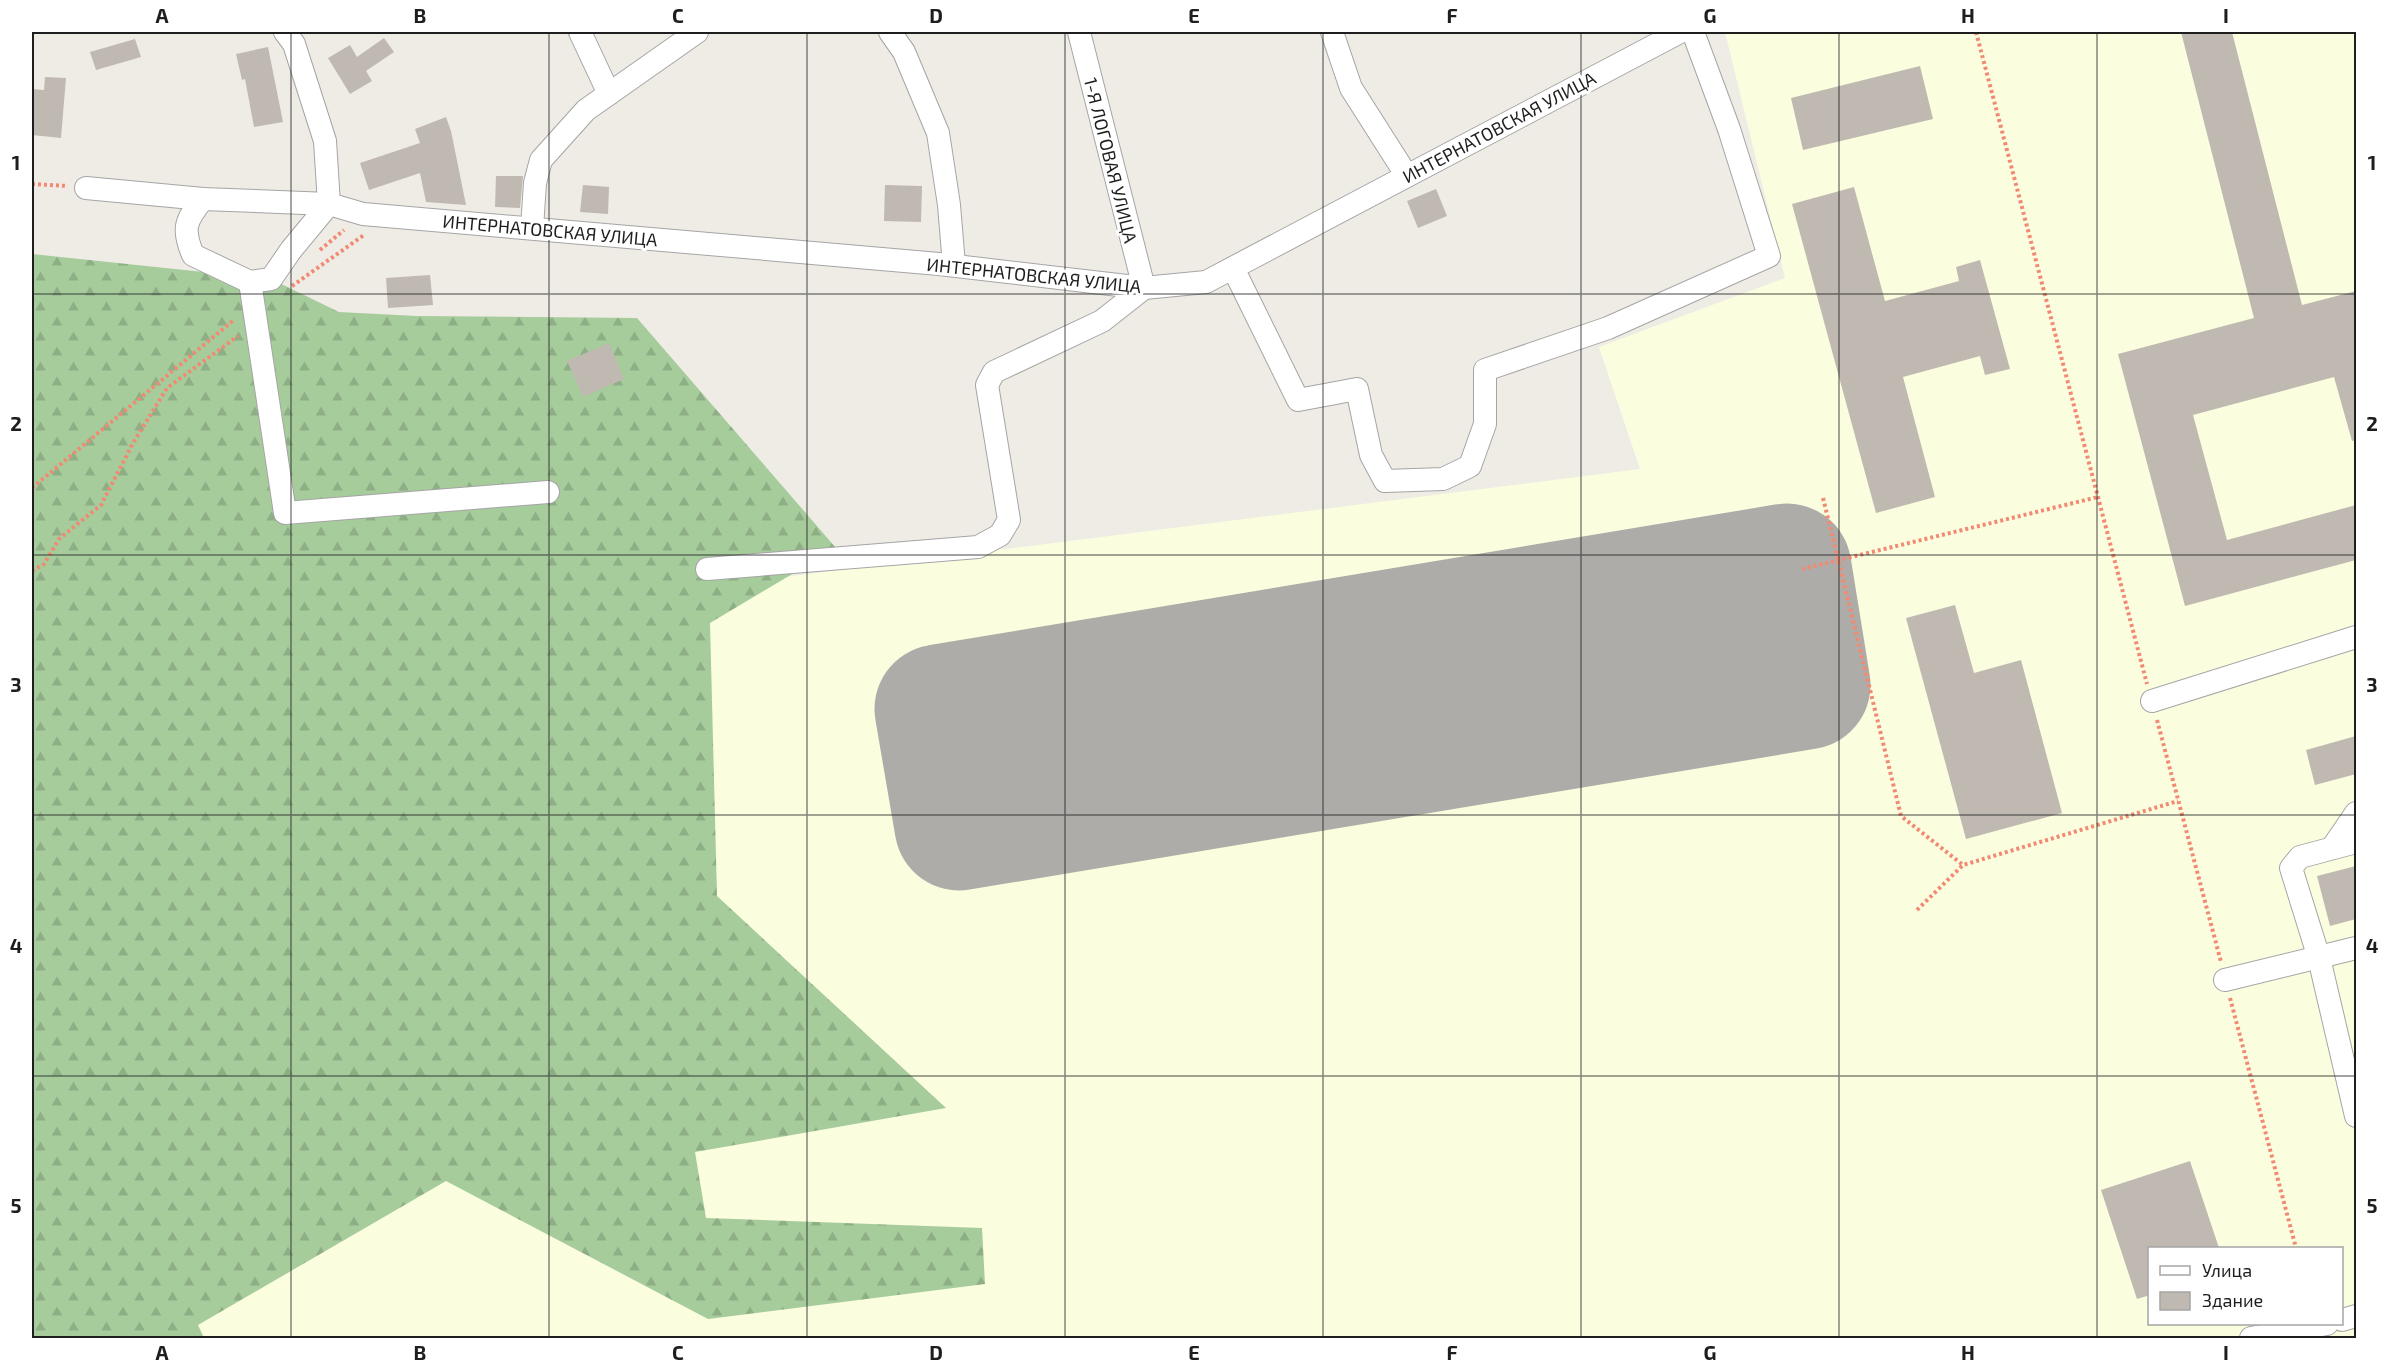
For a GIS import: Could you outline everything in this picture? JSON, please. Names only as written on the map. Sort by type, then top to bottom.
[{"type":"street","points":[[253,302],[291,250],[329,204],[325,141],[294,44],[285,32]]},
{"type":"street","points":[[580,32],[609,94]]},
{"type":"street","points":[[532,228],[535,183],[541,160],[586,110],[697,32]]},
{"type":"street","points":[[890,32],[904,52],[939,133],[949,205],[954,265]]},
{"type":"street","name":"1-Я ЛОГОВАЯ УЛИЦА","points":[[1079,32],[1144,288]]},
{"type":"street","points":[[1332,32],[1351,88],[1407,176]]},
{"type":"street","name":"ИНТЕРНАТОВСКАЯ УЛИЦА","points":[[86,188],[203,199],[329,204],[363,214],[954,265],[1144,288],[1206,282],[1680,32]]},
{"type":"street","points":[[1233,268],[1298,400],[1357,389],[1371,455],[1385,481],[1443,479],[1470,466],[1485,424],[1485,370],[1608,328],[1769,256],[1729,129],[1694,32]]},
{"type":"street","points":[[203,199],[188,217],[186,238],[193,255],[253,302],[285,513],[548,492]]},
{"type":"street","points":[[707,569],[978,547],[1000,534],[1009,520],[987,385],[994,372],[1102,321],[1144,288]]},
{"type":"street","points":[[2152,701],[2356,637]]},
{"type":"street","points":[[2332,848],[2356,813]]},
{"type":"street","points":[[2356,842],[2300,857],[2291,868],[2319,958],[2356,1116]]},
{"type":"street","points":[[2225,980],[2356,948]]},
{"type":"street","points":[[2251,1338],[2317,1325]]},
{"type":"path","points":[[1976,32],[2296,1247]]},
{"type":"path","points":[[32,184],[86,188]]},
{"type":"path","points":[[317,252],[363,214]]},
{"type":"path","points":[[291,287],[391,216]]},
{"type":"path","points":[[32,488],[253,302]]},
{"type":"path","points":[[32,571],[44,564],[60,539],[101,505],[133,443],[167,388],[230,345],[253,302]]},
{"type":"path","points":[[1802,569],[2098,497]]},
{"type":"path","points":[[1823,498],[1901,816],[1963,865]]},
{"type":"path","points":[[1917,910],[1963,865],[2178,801]]},
{"type":"shaded area","points":[[1725,32],[2356,32],[2356,1338],[32,1338],[32,672],[1640,469],[1599,347],[1785,278]]},
{"type":"green space","points":[[32,254],[271,279],[339,312],[417,316],[637,318],[836,548],[710,623],[717,896],[946,1108],[695,1152],[706,1218],[982,1228],[985,1284],[708,1319],[446,1181],[198,1325],[204,1338],[32,1338]]},
{"type":"building","points":[[2181,32],[2232,32],[2302,305],[2356,291],[2356,440],[2352,441],[2334,377],[2193,415],[2227,540],[2356,505],[2356,560],[2185,606],[2118,354],[2254,318]]},
{"type":"building","points":[[384,38],[394,52],[366,71],[372,81],[350,94],[328,58],[350,45],[357,57]]},
{"type":"building","points":[[135,39],[141,57],[96,70],[90,52]]},
{"type":"building","points":[[268,47],[283,122],[254,127],[245,79],[242,80],[236,54]]},
{"type":"building","points":[[1920,66],[1933,119],[1803,150],[1791,98]]},
{"type":"building","points":[[45,77],[66,78],[61,138],[32,135],[32,89],[44,90]]},
{"type":"building","points":[[446,117],[466,205],[426,202],[420,173],[369,190],[360,163],[420,143],[415,129]]},
{"type":"building","points":[[496,176],[523,176],[520,208],[495,207]]},
{"type":"building","points":[[583,185],[609,187],[608,214],[580,212]]},
{"type":"building","points":[[885,185],[922,186],[921,222],[884,221]]},
{"type":"building","points":[[1854,187],[1885,301],[1959,281],[1956,267],[1980,260],[2010,369],[1985,375],[1980,356],[1903,377],[1935,497],[1876,513],[1792,204]]},
{"type":"building","points":[[1436,189],[1447,216],[1418,228],[1407,201]]},
{"type":"building","points":[[430,275],[433,305],[388,308],[386,278]]},
{"type":"building","points":[[609,343],[624,379],[583,397],[567,361]]},
{"type":"building","points":[[1955,605],[1974,673],[2021,660],[2062,813],[1966,839],[1906,618]]},
{"type":"building","points":[[2356,736],[2356,774],[2315,785],[2306,750]]},
{"type":"building","points":[[2356,866],[2356,919],[2330,926],[2317,876]]},
{"type":"building","points":[[2190,1161],[2219,1247],[2148,1247],[2148,1296],[2137,1299],[2101,1190]]},
{"type":"runway","points":[[1787,568],[1806,685],[959,826],[939,709],[1787,568]]}]
